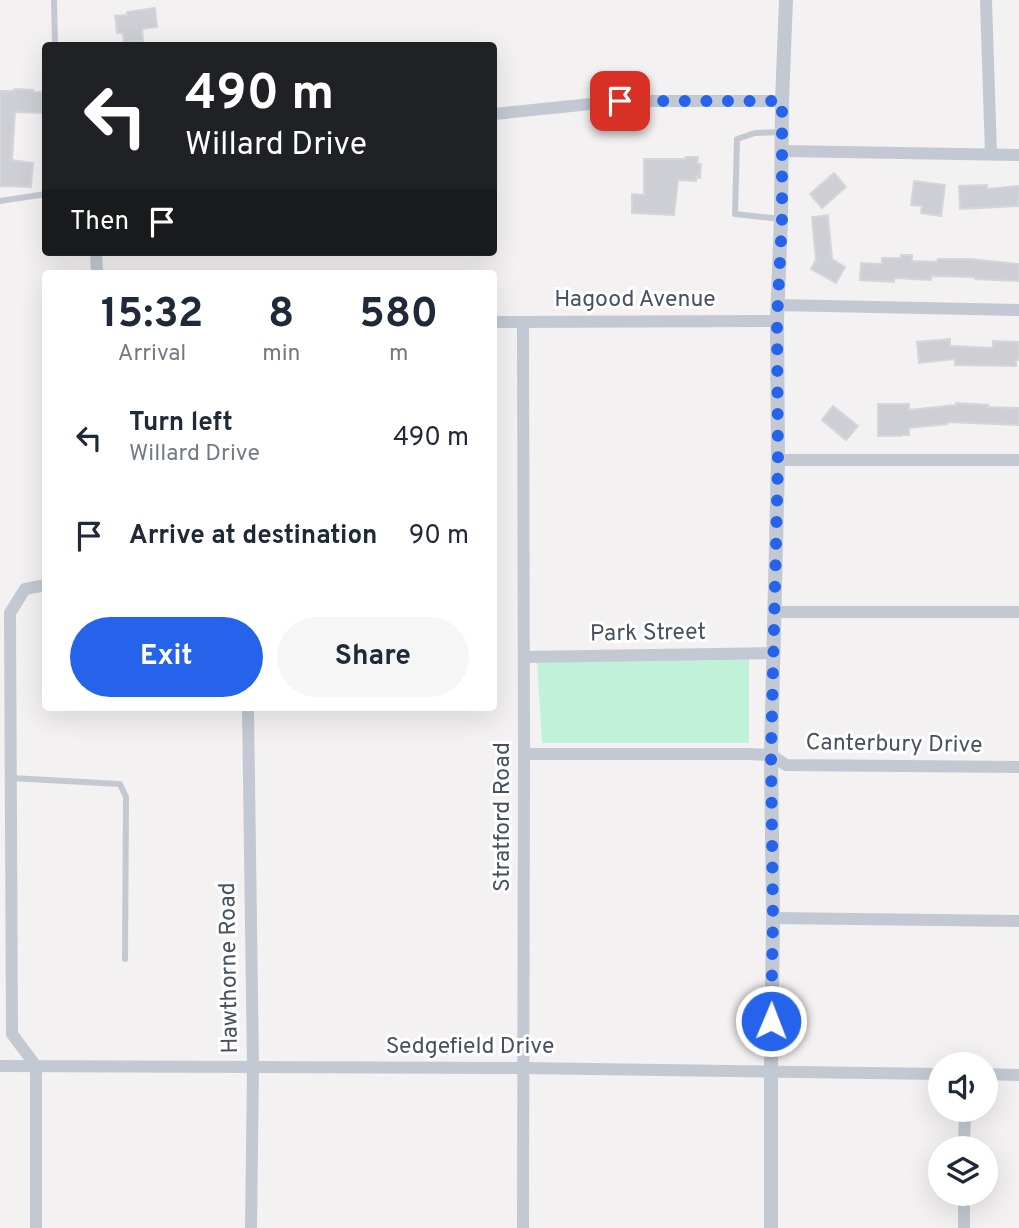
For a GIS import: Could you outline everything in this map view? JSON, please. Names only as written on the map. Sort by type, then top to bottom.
[{"type":"street","points":[[771,1228],[771,755],[778,460],[777,305],[782,219],[782,101],[786,0]]},
{"type":"street","points":[[986,0],[991,154]]},
{"type":"street","points":[[497,114],[620,101],[782,101]]},
{"type":"street","points":[[783,151],[1019,155]]},
{"type":"street","points":[[777,305],[1019,310]]},
{"type":"street","name":"Hagood Avenue","points":[[497,322],[777,321]]},
{"type":"street","name":"Stratford Road","points":[[523,322],[523,1228]]},
{"type":"street","points":[[778,460],[1019,460]]},
{"type":"street","points":[[36,1228],[36,1066],[12,1034],[10,613],[25,589],[42,586]]},
{"type":"street","points":[[774,612],[1019,612]]},
{"type":"street","name":"Park Street","points":[[524,657],[774,653]]},
{"type":"street","name":"Hawthorne Road","points":[[248,711],[253,1068],[251,1228]]},
{"type":"street","points":[[524,754],[771,755]]},
{"type":"street","name":"Canterbury Drive","points":[[771,755],[786,765],[1019,767]]},
{"type":"street","points":[[773,918],[1019,921]]},
{"type":"street","name":"Sedgefield Drive","points":[[0,1066],[523,1068],[928,1074]]},
{"type":"street","points":[[998,1074],[1019,1075]]},
{"type":"street","points":[[964,1206],[964,1228]]},
{"type":"lane","points":[[54,0],[55,42]]},
{"type":"lane","points":[[782,219],[735,214],[737,139],[755,133],[783,131]]},
{"type":"lane","points":[[0,201],[42,195]]},
{"type":"lane","points":[[12,778],[120,783],[126,797],[125,959]]},
{"type":"green space","points":[[749,658],[749,743],[542,743],[537,660]]},
{"type":"building","points":[[155,8],[157,27],[142,29],[143,41],[124,42],[123,33],[117,33],[115,16]]},
{"type":"building","points":[[0,91],[42,92],[42,113],[15,112],[12,160],[33,163],[31,187],[0,186]]},
{"type":"building","points":[[698,157],[697,164],[701,164],[700,178],[696,177],[696,181],[678,180],[674,215],[632,213],[632,194],[644,195],[644,159]]},
{"type":"building","points":[[834,173],[846,187],[822,208],[810,194]]},
{"type":"building","points":[[914,181],[945,185],[941,216],[921,213],[922,206],[911,205]]},
{"type":"building","points":[[987,185],[987,189],[1019,186],[1019,206],[960,209],[959,186]]},
{"type":"building","points":[[828,215],[832,259],[845,267],[836,283],[811,269],[816,260],[812,217]]},
{"type":"building","points":[[901,255],[912,255],[912,261],[970,259],[1019,264],[1019,281],[931,276],[931,280],[860,280],[861,263],[882,264],[882,258],[901,258]]},
{"type":"building","points":[[950,339],[950,346],[993,348],[993,341],[1019,342],[1019,360],[1016,360],[1016,366],[955,365],[955,359],[919,363],[917,342]]},
{"type":"building","points":[[956,403],[1019,408],[1019,425],[947,422],[909,428],[909,435],[878,436],[878,404],[909,404],[909,410]]},
{"type":"building","points":[[833,406],[858,426],[846,440],[822,420]]},
{"type":"route","points":[[620,101],[782,101],[771,755],[771,1021]]}]
